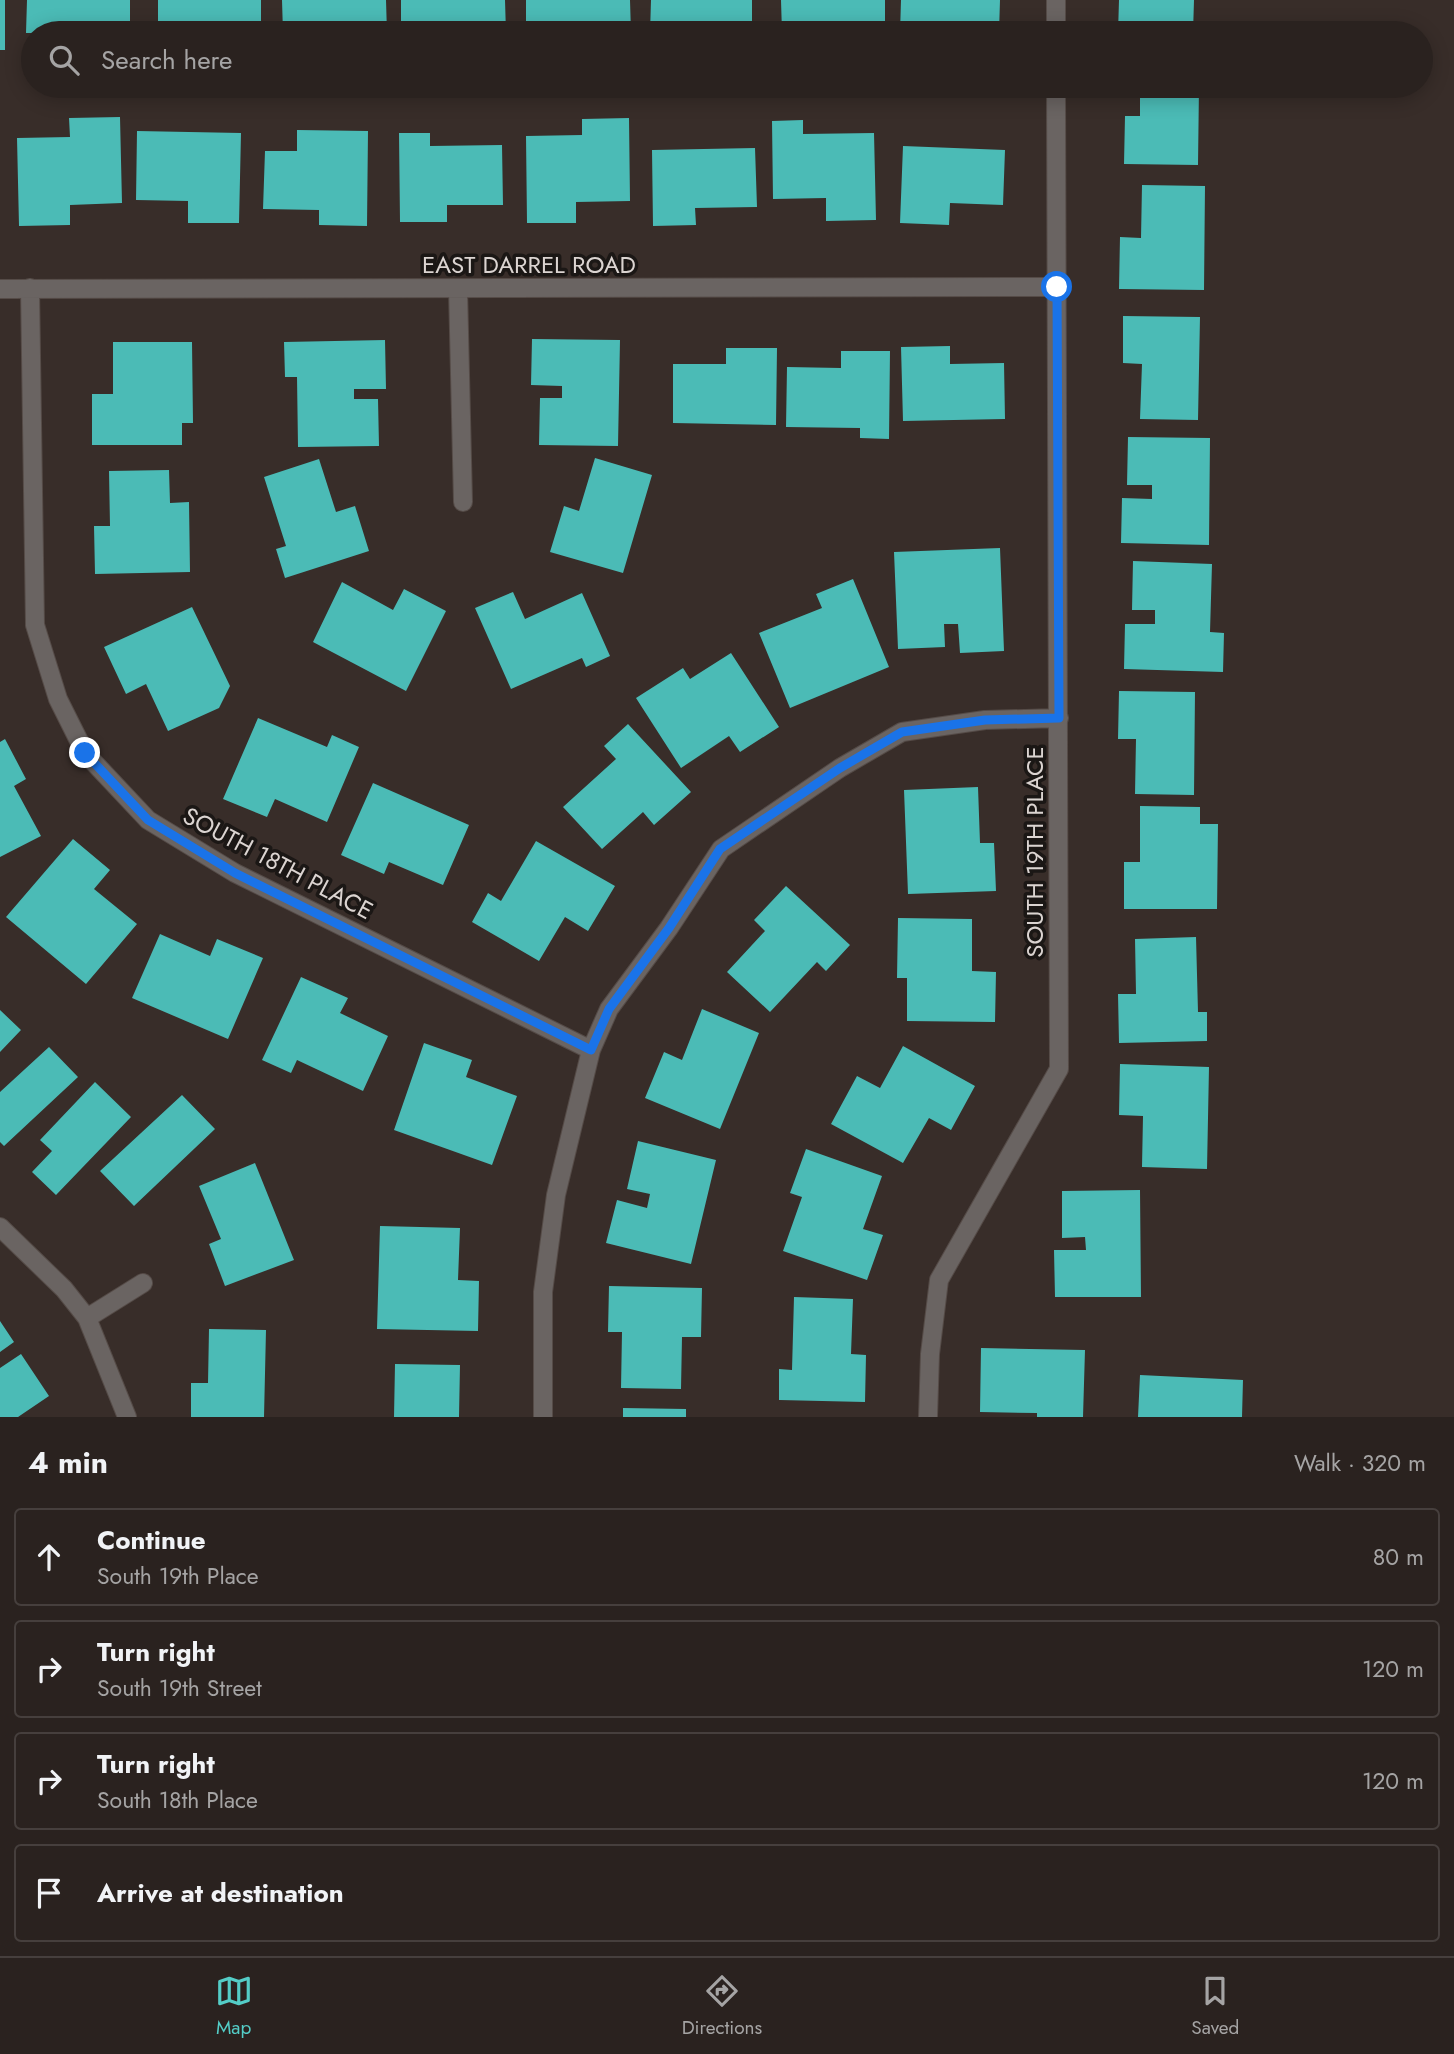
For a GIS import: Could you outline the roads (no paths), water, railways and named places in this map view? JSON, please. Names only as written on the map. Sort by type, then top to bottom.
[{"type":"street","points":[[1056,0],[1056,21]]},
{"type":"street","name":"SOUTH 19TH PLACE","points":[[928,1417],[930,1354],[939,1280],[1059,1069],[1056,98]]},
{"type":"street","name":"EAST DARREL ROAD","points":[[0,289],[1057,287]]},
{"type":"street","name":"SOUTH 18TH PLACE","points":[[30,288],[35,625],[58,699],[85,753],[148,820],[235,873],[591,1050]]},
{"type":"street","points":[[458,289],[463,502]]},
{"type":"street","points":[[543,1417],[543,1292],[556,1195],[591,1050],[609,1009],[669,928],[720,849],[840,768],[902,732],[985,720],[1059,718]]},
{"type":"street","points":[[0,1227],[64,1289],[87,1318],[127,1417]]},
{"type":"street","points":[[87,1318],[143,1283]]}]
